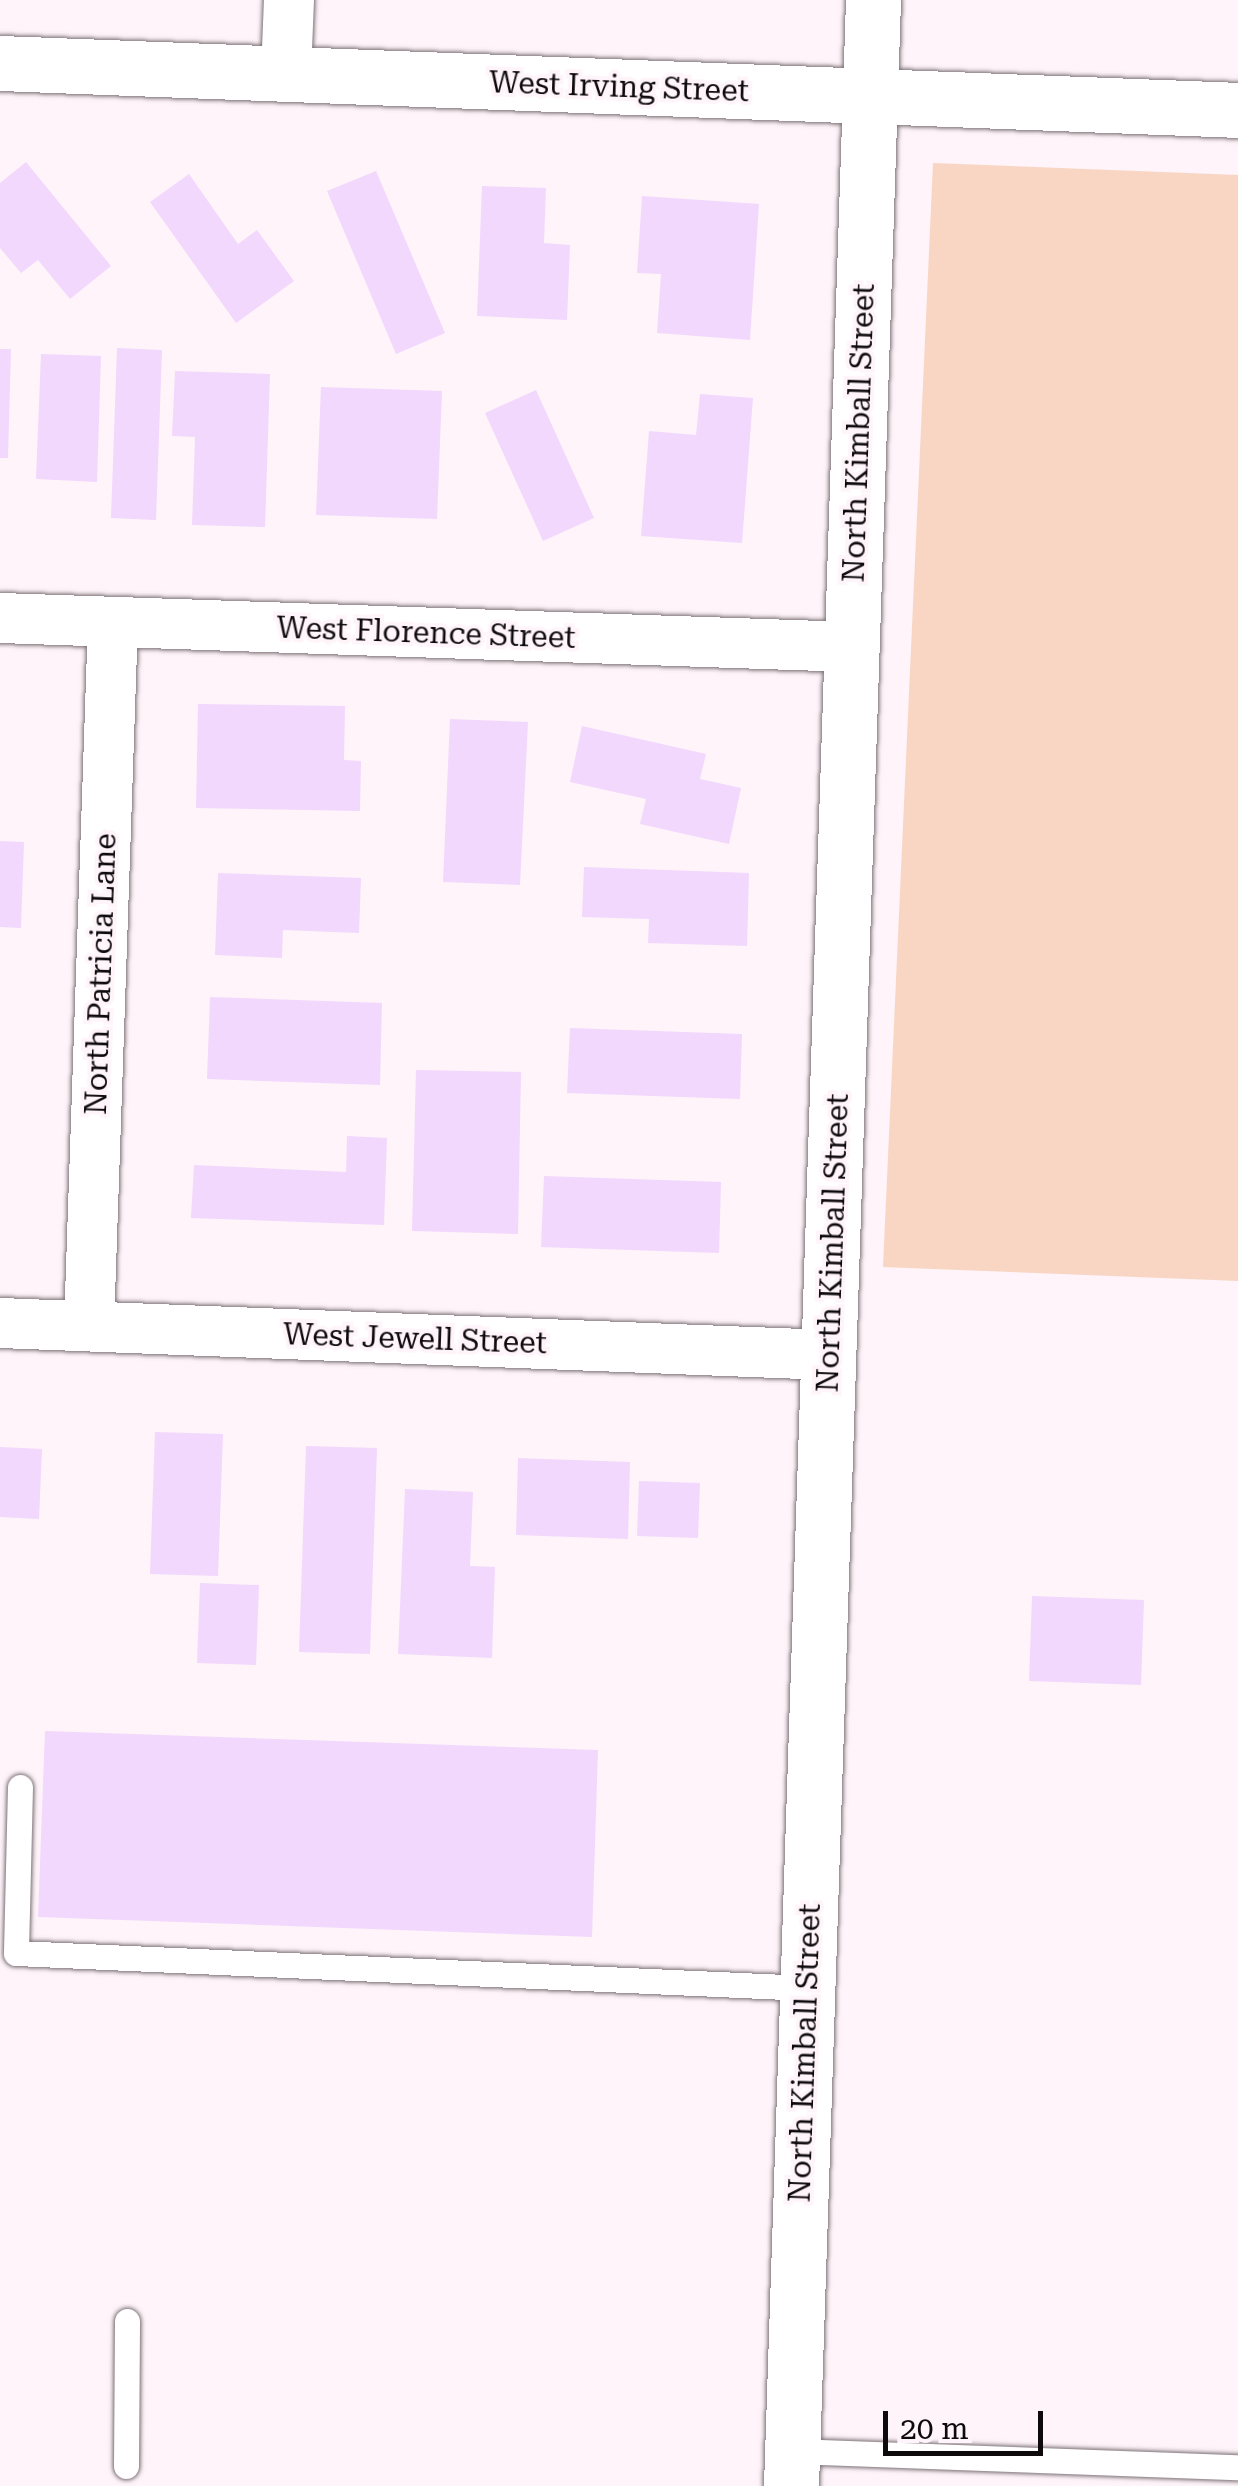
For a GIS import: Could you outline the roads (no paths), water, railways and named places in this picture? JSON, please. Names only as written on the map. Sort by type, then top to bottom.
[{"type":"street","points":[[286,74],[289,0]]},
{"type":"street","name":"North Kimball Street","points":[[792,2468],[872,0]]},
{"type":"street","name":"West Irving Street","points":[[0,63],[1238,110]]},
{"type":"street","name":"West Florence Street","points":[[0,618],[851,647]]},
{"type":"street","name":"North Patricia Lane","points":[[88,1326],[113,622]]},
{"type":"street","name":"West Jewell Street","points":[[0,1323],[829,1355]]},
{"type":"lane","points":[[20,1786],[8,1953],[808,1988]]},
{"type":"lane","points":[[126,2466],[127,2321]]},
{"type":"lane","points":[[792,2468],[1238,2467]]}]
